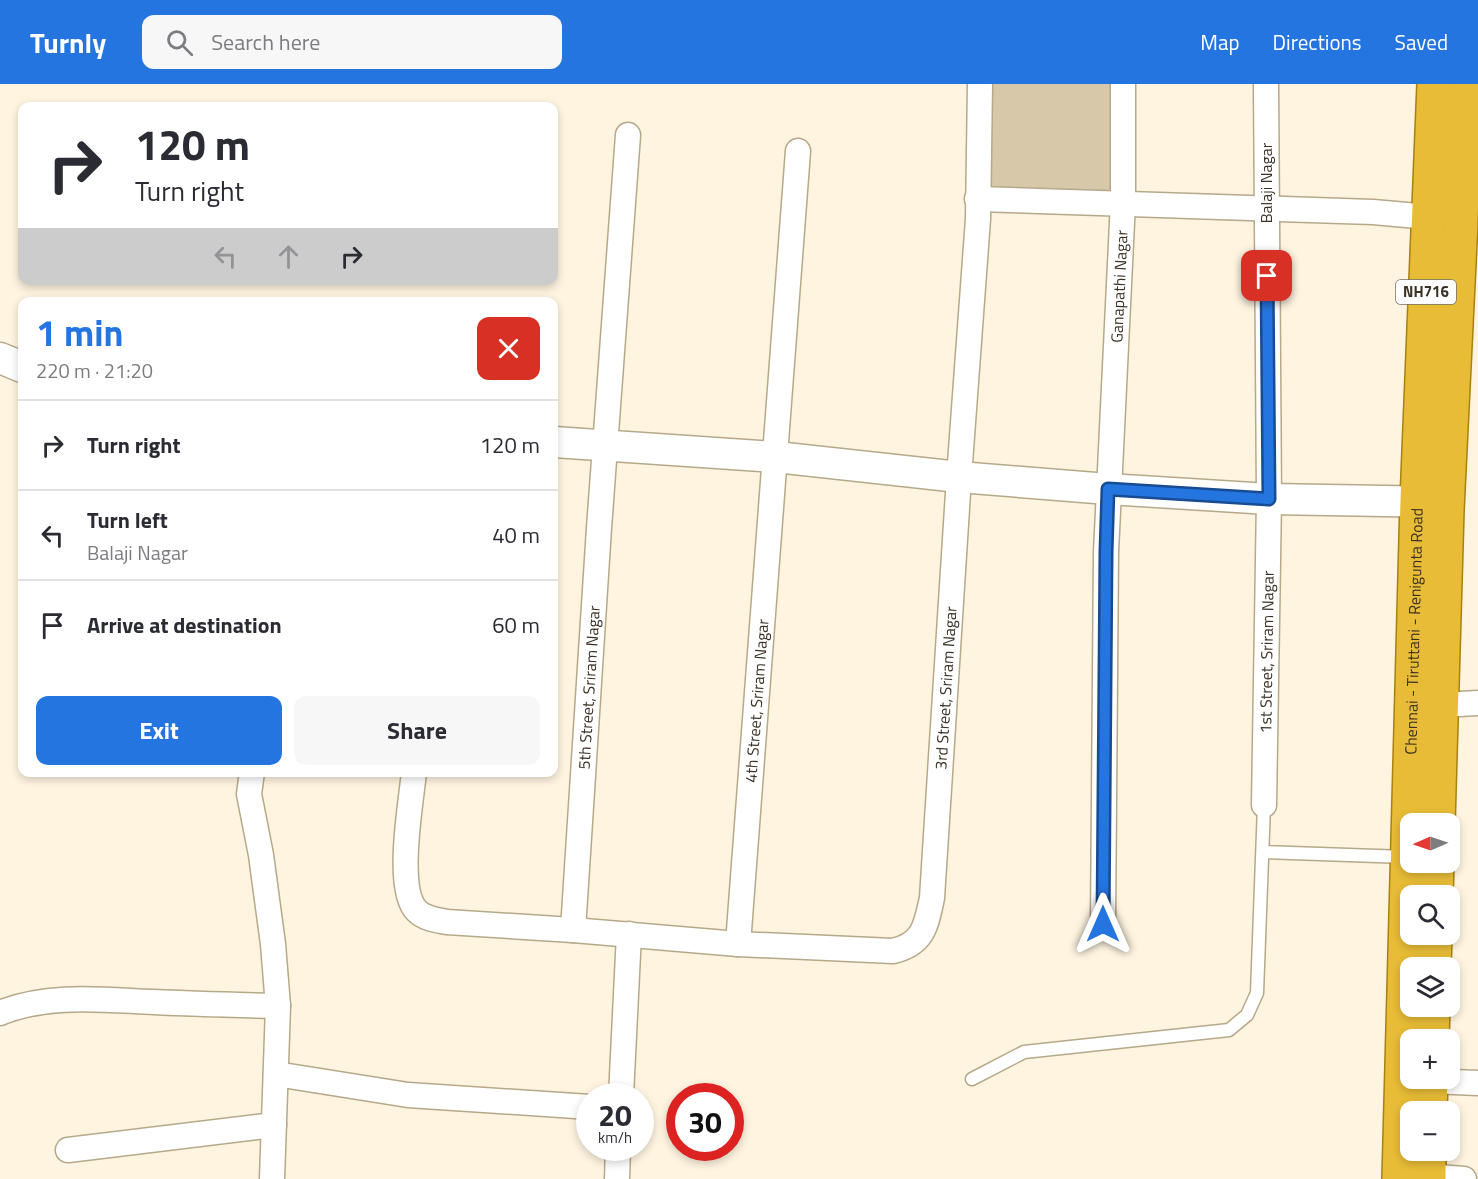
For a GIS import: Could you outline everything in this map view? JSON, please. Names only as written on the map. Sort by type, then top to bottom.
[{"type":"highway","name":"Chennai - Tiruttani - Renigunta Road","points":[[1423,813],[1432,501],[1429,217],[1434,84]]},
{"type":"highway","name":"Chennai - Tiruttani - Renigunta Road","points":[[1438,813],[1442,705],[1432,501],[1461,221],[1470,158],[1466,84]]},
{"type":"highway","name":"Chennai - Tiruttani - Renigunta Road","points":[[1417,1172],[1422,873]]},
{"type":"street","name":"3rd Street, Sriram Nagar","points":[[738,944],[893,951],[907,948],[926,925],[932,898],[978,219],[980,84]]},
{"type":"street","name":"Ganapathi Nagar","points":[[1103,924],[1106,563],[1123,202],[1123,84]]},
{"type":"street","name":"Balaji Nagar","points":[[1266,84],[1269,499]]},
{"type":"street","name":"5th Street, Sriram Nagar","points":[[573,930],[628,135]]},
{"type":"street","name":"4th Street, Sriram Nagar","points":[[738,944],[798,151]]},
{"type":"street","points":[[977,199],[1123,202],[1373,212],[1429,217]]},
{"type":"street","points":[[0,358],[18,365]]},
{"type":"street","points":[[558,442],[776,457],[959,477],[1108,489],[1269,499],[1432,501]]},
{"type":"street","name":"1st Street, Sriram Nagar","points":[[1264,805],[1269,499]]},
{"type":"street","points":[[1442,705],[1478,704]]},
{"type":"street","points":[[413,777],[405,861],[406,887],[411,903],[418,913],[447,922],[630,934],[738,944]]},
{"type":"street","points":[[250,783],[273,944],[278,1006],[272,1179]]},
{"type":"street","points":[[622,1083],[630,934]]},
{"type":"street","points":[[0,1013],[12,1008],[48,1001],[100,1000],[278,1006]]},
{"type":"street","points":[[276,1074],[408,1095],[576,1106]]},
{"type":"street","points":[[1431,1090],[1478,1083]]},
{"type":"street","points":[[68,1150],[274,1125]]},
{"type":"street","points":[[616,1179],[617,1161]]},
{"type":"street","points":[[1417,1172],[1464,1179]]},
{"type":"lane","points":[[972,1078],[1024,1052],[1229,1030],[1246,1015],[1257,993],[1264,805]]},
{"type":"lane","points":[[1264,852],[1400,859]]},
{"type":"shaded area","points":[[986,84],[1110,84],[1116,195],[990,192]]},
{"type":"route","points":[[1103,924],[1108,489],[1269,499],[1267,276]]}]
